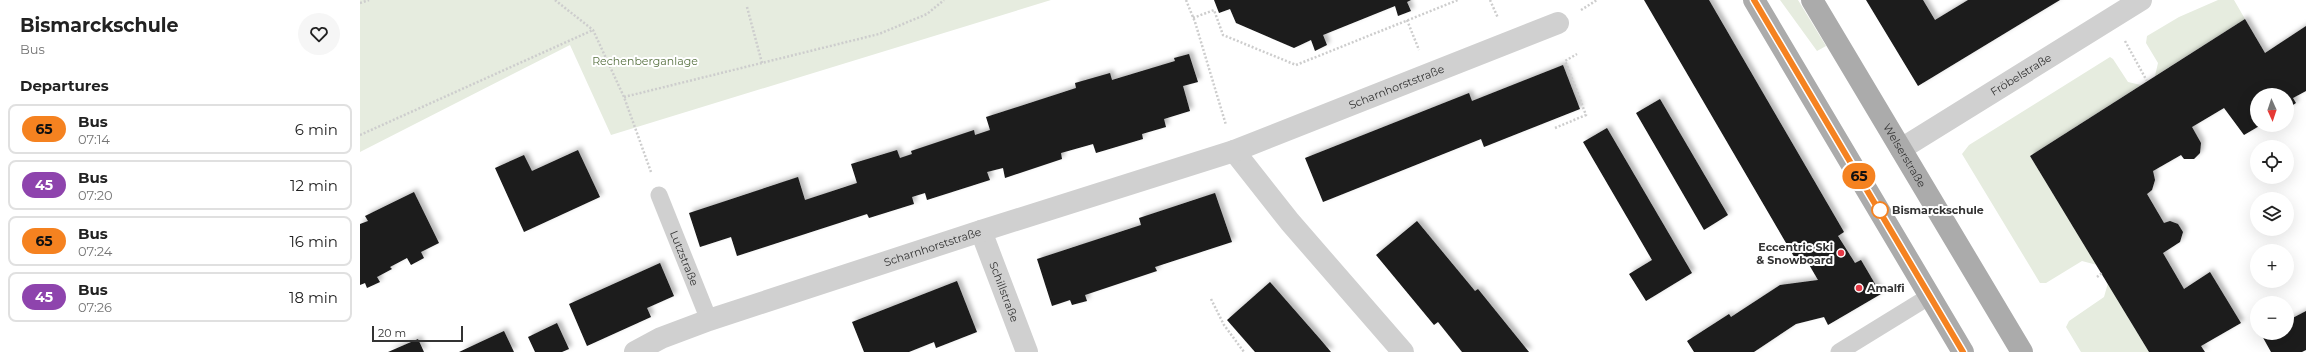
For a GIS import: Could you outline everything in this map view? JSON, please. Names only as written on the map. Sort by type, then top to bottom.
[{"type":"main road","points":[[1754,0],[1963,352]]},
{"type":"main road","name":"Welserstraße","points":[[1812,0],[2022,352]]},
{"type":"street","name":"Fröbelstraße","points":[[1901,149],[2141,0]]},
{"type":"street","name":"Scharnhorststraße","points":[[634,352],[664,345],[709,320],[981,231],[1234,151],[1558,23]]},
{"type":"street","points":[[1234,151],[1290,222],[1403,352]]},
{"type":"street","name":"Schillstraße","points":[[981,231],[1027,352]]},
{"type":"lane","name":"Lutzstraße","points":[[659,195],[709,320]]},
{"type":"lane","points":[[1839,352],[1930,296]]},
{"type":"path","points":[[360,3],[369,0]]},
{"type":"path","points":[[555,0],[593,30],[624,97],[659,195]]},
{"type":"path","points":[[624,97],[878,34],[927,14],[944,0]]},
{"type":"path","points":[[1186,0],[1193,18],[1234,151]]},
{"type":"path","points":[[1193,18],[1214,10],[1223,35],[1296,65],[1458,0]]},
{"type":"path","points":[[747,7],[762,63]]},
{"type":"path","points":[[360,135],[593,30]]},
{"type":"path","points":[[2128,45],[2147,81]]},
{"type":"path","points":[[1555,128],[1586,115],[1565,61],[1577,54]]},
{"type":"path","points":[[2097,277],[2102,273]]},
{"type":"path","points":[[1211,299],[1224,325],[1244,352]]},
{"type":"green space","name":"Rechenberganlage","points":[[360,0],[1051,0],[611,135],[570,45],[360,152]]},
{"type":"green space","points":[[1780,0],[1798,0],[1826,46],[1817,51]]},
{"type":"green space","points":[[2218,0],[2234,0],[2245,19],[2155,76],[2158,63],[2146,43],[2147,36],[2179,17]]},
{"type":"green space","points":[[2110,57],[2113,59],[2128,82],[2141,85],[2030,156],[2097,265],[2082,261],[2046,283],[2040,283],[1962,154],[1969,145]]},
{"type":"green space","points":[[2108,283],[2149,352],[2081,352],[2066,327],[2069,321],[2104,297]]},
{"type":"building","points":[[1214,0],[1411,0],[1407,2],[1411,11],[1398,16],[1395,6],[1323,35],[1327,45],[1315,51],[1311,40],[1294,48],[1236,23],[1230,9],[1219,13]]},
{"type":"building","points":[[1644,0],[1709,0],[1844,232],[1838,236],[1855,263],[1861,260],[1881,294],[1828,325],[1824,317],[1796,324],[1754,352],[1694,352],[1687,341],[1729,314],[1731,317],[1780,285],[1818,280],[1804,256],[1796,260]]},
{"type":"building","points":[[1866,0],[1923,0],[1935,20],[1968,0],[2060,0],[1918,86]]},
{"type":"building","points":[[2245,19],[2265,53],[2306,26],[2306,91],[2294,97],[2294,88],[2250,88],[2250,131],[2244,135],[2224,108],[2192,127],[2201,143],[2200,153],[2194,159],[2184,159],[2181,155],[2153,171],[2155,180],[2152,190],[2147,194],[2164,223],[2170,221],[2178,224],[2183,232],[2180,242],[2163,253],[2184,289],[2210,272],[2241,323],[2201,346],[2205,352],[2149,352],[2030,156]]},
{"type":"building","points":[[1189,54],[1198,82],[1183,86],[1190,111],[1164,119],[1166,127],[1142,134],[1143,139],[1096,153],[1093,144],[1061,153],[1062,159],[1005,178],[1003,168],[987,172],[990,180],[927,200],[925,193],[912,197],[914,204],[869,218],[867,214],[737,256],[731,237],[700,247],[689,213],[798,177],[805,200],[857,183],[851,164],[897,150],[900,158],[912,154],[911,151],[974,130],[975,135],[990,130],[986,117],[1076,88],[1075,83],[1110,73],[1112,80],[1175,61],[1174,58]]},
{"type":"building","points":[[1563,65],[1580,109],[1484,147],[1481,139],[1323,202],[1305,158],[1469,93],[1472,101]]},
{"type":"building","points":[[1660,99],[1728,215],[1704,230],[1636,113]]},
{"type":"building","points":[[1607,128],[1692,273],[1646,301],[1629,274],[1652,260],[1583,142]]},
{"type":"building","points":[[578,150],[600,197],[524,232],[495,168],[524,155],[532,171]]},
{"type":"building","points":[[414,192],[439,243],[421,252],[424,258],[411,265],[407,258],[390,267],[392,269],[377,277],[380,282],[367,288],[365,283],[360,285],[360,224],[368,221],[365,216]]},
{"type":"building","points":[[1215,193],[1232,242],[1155,267],[1157,271],[1085,295],[1087,301],[1072,305],[1070,300],[1052,306],[1037,259],[1141,225],[1139,218]]},
{"type":"building","points":[[1417,221],[1475,291],[1478,289],[1529,352],[1462,352],[1438,322],[1434,325],[1376,255]]},
{"type":"building","points":[[660,263],[674,296],[647,308],[651,317],[587,346],[569,304]]},
{"type":"building","points":[[957,281],[977,332],[936,348],[934,342],[909,352],[864,352],[852,322]]},
{"type":"building","points":[[1270,282],[1331,352],[1255,352],[1227,320]]},
{"type":"building","points":[[2306,311],[2306,350],[2302,352],[2271,352],[2264,340],[2294,340],[2294,317]]},
{"type":"building","points":[[557,323],[569,349],[562,352],[535,352],[528,337]]},
{"type":"building","points":[[504,331],[514,352],[459,352]]},
{"type":"building","points":[[418,339],[424,352],[388,352]]},
{"type":"bus line","name":"65","points":[[1754,0],[1963,352]]},
{"type":"place","name":"Bismarckschule","points":[[1880,210]]},
{"type":"place","name":"Eccentric Ski & Snowboard","points":[[1841,253]]},
{"type":"place","name":"Amalfi","points":[[1859,288]]}]
